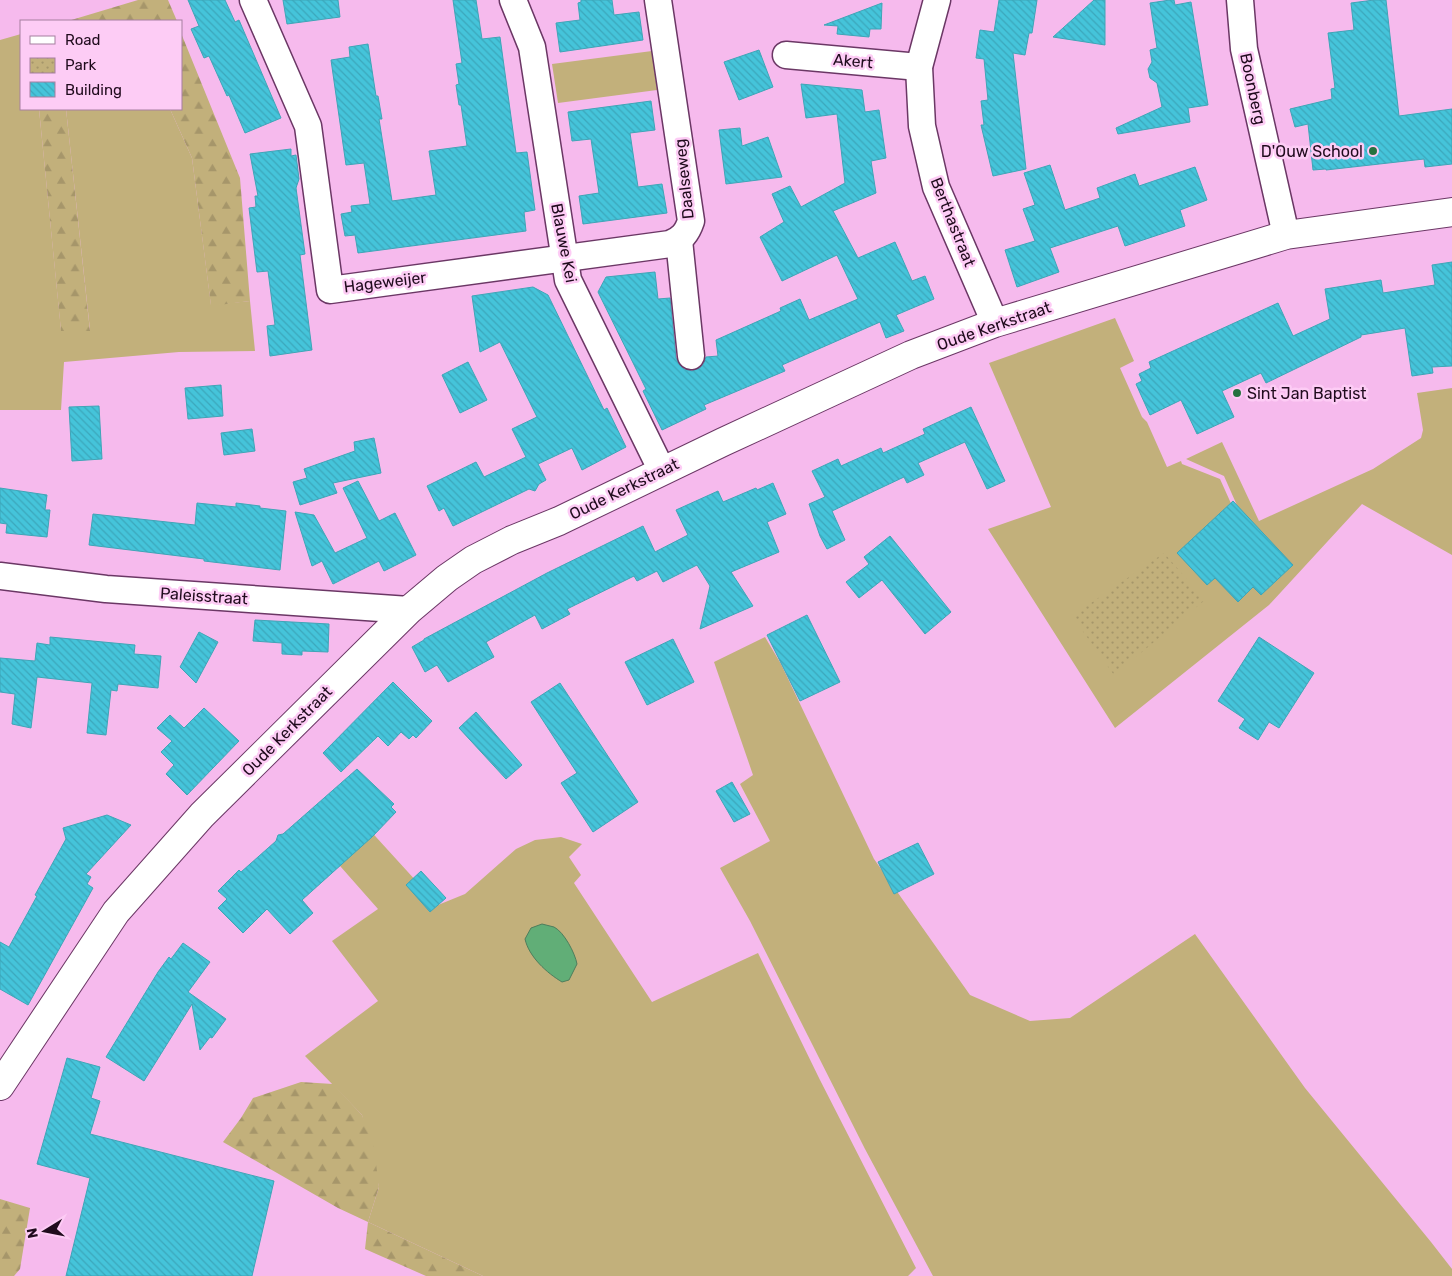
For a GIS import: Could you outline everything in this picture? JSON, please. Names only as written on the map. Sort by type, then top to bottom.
[{"type":"street","name":"Hageweijer","points":[[253,0],[308,126],[330,290],[670,244],[679,240]]},
{"type":"street","name":"Blauwe Kei","points":[[513,0],[532,48],[568,280],[662,471]]},
{"type":"street","name":"Daalseweg","points":[[658,0],[691,221],[687,232],[679,240],[691,356]]},
{"type":"street","name":"Berthastraat","points":[[937,0],[919,67],[922,126],[936,187],[995,323]]},
{"type":"street","name":"Boonberg","points":[[1240,0],[1244,49],[1286,235]]},
{"type":"street","name":"Akert","points":[[786,55],[919,67]]},
{"type":"street","name":"Oude Kerkstraat","points":[[0,1086],[116,912],[202,815],[409,610],[447,578],[474,560],[512,540],[559,521],[662,471],[911,356],[995,323],[1286,235],[1452,212]]},
{"type":"street","name":"Paleisstraat","points":[[0,576],[106,589],[409,610]]},
{"type":"green space","points":[[138,0],[168,0],[177,20],[71,20]]},
{"type":"green space","points":[[20,34],[20,110],[39,110],[61,330],[90,330],[66,110],[170,110],[192,158],[211,305],[250,301],[255,351],[179,352],[64,362],[61,410],[0,410],[0,40]]},
{"type":"green space","points":[[182,35],[240,178],[250,301],[211,306],[192,158],[170,110],[182,110]]},
{"type":"green space","points":[[652,51],[657,90],[558,103],[552,64]]},
{"type":"green space","points":[[39,110],[66,110],[90,331],[61,331]]},
{"type":"green space","points":[[1115,318],[1134,361],[1120,368],[1167,467],[1181,461],[1182,464],[1220,479],[1243,530],[1247,528],[1224,476],[1186,459],[1222,442],[1259,521],[1373,469],[1421,438],[1423,430],[1417,393],[1452,388],[1452,555],[1362,504],[1269,605],[1115,728],[988,529],[1051,507],[989,363]]},
{"type":"green space","points":[[1164,553],[1205,600],[1114,675],[1072,616]]},
{"type":"green space","points":[[765,637],[781,664],[874,859],[970,995],[1030,1021],[1070,1018],[1195,934],[1305,1088],[1431,1242],[1452,1269],[1452,1276],[933,1276],[865,1149],[750,921],[720,868],[770,841],[740,784],[753,775],[714,662]]},
{"type":"green space","points":[[335,792],[438,905],[465,894],[516,849],[535,840],[561,837],[582,844],[569,857],[581,875],[574,883],[652,1002],[758,953],[820,1080],[916,1268],[908,1276],[483,1276],[368,1222],[379,1187],[362,1115],[305,1056],[378,1001],[332,941],[378,909],[303,824]]},
{"type":"green space","points":[[301,1082],[333,1084],[362,1115],[374,1148],[379,1187],[368,1222],[338,1208],[223,1142],[253,1098]]},
{"type":"green space","points":[[0,1199],[30,1208],[20,1269],[14,1276],[0,1276]]},
{"type":"green space","points":[[368,1222],[483,1276],[426,1276],[365,1249]]},
{"type":"shaded area","points":[[542,924],[558,930],[565,938],[576,959],[577,964],[569,980],[562,982],[550,974],[539,964],[527,946],[525,939],[531,928]]},
{"type":"building","points":[[188,0],[225,0],[235,22],[239,20],[281,118],[245,133],[229,95],[227,96],[209,56],[204,58],[191,29],[199,26]]},
{"type":"building","points":[[283,0],[338,0],[340,17],[287,24]]},
{"type":"building","points":[[453,0],[476,0],[482,39],[500,37],[516,153],[527,152],[535,210],[524,212],[526,231],[358,253],[355,235],[345,236],[341,214],[352,212],[351,206],[370,204],[364,163],[346,165],[331,60],[350,57],[349,47],[368,44],[376,96],[378,96],[382,119],[379,119],[392,201],[436,195],[429,151],[467,146],[456,85],[459,84],[456,64],[462,63]]},
{"type":"building","points":[[581,0],[612,0],[614,15],[639,12],[643,40],[560,52],[556,23],[580,20],[578,3]]},
{"type":"building","points":[[999,0],[1037,0],[1032,33],[1029,33],[1025,55],[1013,53],[1026,169],[993,176],[981,125],[984,125],[981,101],[988,100],[984,59],[976,58],[980,30],[994,32]]},
{"type":"building","points":[[1094,0],[1105,0],[1105,45],[1053,37]]},
{"type":"building","points":[[1174,0],[1175,5],[1191,2],[1208,105],[1188,108],[1190,122],[1118,134],[1116,128],[1162,107],[1157,83],[1150,78],[1148,69],[1152,62],[1150,50],[1157,48],[1150,3]]},
{"type":"building","points":[[1386,0],[1399,116],[1452,109],[1452,164],[1425,167],[1424,159],[1313,170],[1308,124],[1295,127],[1290,109],[1332,99],[1331,89],[1335,88],[1328,33],[1354,30],[1351,3]]},
{"type":"building","points":[[882,3],[881,29],[870,29],[869,37],[837,34],[838,26],[824,25]]},
{"type":"building","points":[[759,50],[773,87],[739,100],[724,62]]},
{"type":"building","points":[[801,84],[862,90],[865,112],[879,110],[886,158],[871,161],[876,193],[833,211],[858,258],[895,242],[912,281],[925,276],[934,299],[896,315],[904,331],[886,338],[880,322],[782,365],[785,371],[704,405],[706,409],[662,430],[643,391],[646,389],[598,292],[606,277],[655,272],[658,299],[670,298],[676,358],[684,369],[692,371],[700,368],[706,357],[718,356],[716,340],[781,311],[780,308],[800,299],[809,320],[858,299],[837,255],[782,281],[760,237],[784,222],[772,194],[790,186],[801,207],[845,183],[837,114],[806,118]]},
{"type":"building","points":[[651,101],[655,130],[630,133],[638,187],[662,184],[667,213],[583,224],[579,196],[599,193],[591,139],[572,141],[568,112]]},
{"type":"building","points":[[740,128],[742,146],[768,137],[782,177],[726,184],[719,130]]},
{"type":"building","points":[[291,149],[291,156],[296,155],[299,179],[296,188],[305,254],[300,255],[312,350],[270,356],[267,326],[275,325],[268,271],[257,272],[249,208],[256,207],[255,196],[258,196],[250,154]]},
{"type":"building","points":[[1050,165],[1065,210],[1100,198],[1097,188],[1135,174],[1139,186],[1195,167],[1207,200],[1180,210],[1185,226],[1125,246],[1118,226],[1050,248],[1059,272],[1017,287],[1005,250],[1035,241],[1023,209],[1035,205],[1024,173]]},
{"type":"building","points":[[1452,262],[1452,366],[1432,367],[1433,373],[1412,376],[1405,328],[1361,335],[1361,337],[1266,383],[1261,373],[1222,391],[1234,417],[1197,434],[1181,400],[1150,415],[1136,384],[1142,381],[1139,374],[1151,368],[1149,362],[1278,303],[1293,336],[1330,319],[1325,289],[1381,280],[1383,293],[1435,285],[1432,265]]},
{"type":"building","points":[[533,287],[548,295],[604,410],[607,408],[626,447],[582,470],[572,448],[538,464],[546,480],[539,484],[535,491],[529,489],[453,526],[444,508],[439,511],[427,486],[476,462],[484,477],[526,457],[512,429],[537,417],[500,342],[480,352],[472,296]]},
{"type":"building","points":[[468,362],[487,400],[460,413],[442,375]]},
{"type":"building","points":[[221,385],[223,416],[188,419],[185,388]]},
{"type":"building","points":[[99,406],[102,459],[72,461],[69,407]]},
{"type":"building","points":[[971,407],[1005,481],[987,489],[965,442],[918,463],[924,475],[907,483],[904,477],[832,511],[845,540],[827,549],[820,536],[809,504],[825,497],[812,471],[838,459],[841,466],[881,448],[883,453],[925,434],[923,429]]},
{"type":"building","points":[[252,429],[255,451],[224,455],[221,433]]},
{"type":"building","points":[[374,438],[381,473],[333,483],[337,493],[300,505],[293,482],[307,478],[304,469],[355,451],[354,442]]},
{"type":"building","points":[[358,481],[379,521],[395,513],[416,555],[384,571],[379,561],[333,584],[322,561],[312,566],[295,512],[314,515],[335,553],[367,538],[343,488]]},
{"type":"building","points":[[773,483],[786,514],[767,522],[779,552],[731,572],[753,606],[700,629],[710,586],[697,565],[663,582],[657,571],[637,581],[634,576],[567,609],[570,614],[542,629],[535,615],[486,642],[494,657],[448,682],[437,665],[425,672],[412,647],[547,573],[643,526],[655,552],[688,535],[676,510],[718,491],[723,502]]},
{"type":"building","points":[[0,488],[47,495],[45,510],[50,510],[47,537],[6,533],[7,524],[0,523]]},
{"type":"building","points":[[1233,501],[1293,565],[1261,595],[1253,587],[1238,602],[1215,578],[1207,585],[1177,553]]},
{"type":"building","points":[[197,503],[236,507],[236,503],[286,511],[280,570],[89,545],[93,514],[195,525]]},
{"type":"building","points":[[890,536],[951,612],[925,634],[882,580],[859,598],[846,582],[869,564],[864,557]]},
{"type":"building","points":[[807,615],[840,682],[800,701],[767,635]]},
{"type":"building","points":[[255,620],[329,624],[328,652],[302,651],[302,655],[282,654],[282,643],[253,641]]},
{"type":"building","points":[[199,632],[218,642],[196,683],[180,667]]},
{"type":"building","points":[[50,637],[135,645],[134,654],[161,656],[158,688],[118,684],[117,691],[111,690],[106,735],[87,733],[92,683],[37,677],[31,728],[12,724],[15,694],[0,692],[0,658],[35,661],[37,643],[50,645]]},
{"type":"building","points":[[1259,637],[1314,673],[1279,728],[1269,722],[1258,740],[1239,728],[1245,719],[1218,701]]},
{"type":"building","points":[[673,639],[694,682],[647,705],[625,662]]},
{"type":"building","points":[[393,682],[432,721],[416,738],[413,735],[409,739],[401,732],[388,746],[378,736],[341,772],[323,753]]},
{"type":"building","points":[[560,683],[638,802],[593,832],[561,783],[577,773],[531,702]]},
{"type":"building","points":[[204,708],[239,741],[187,795],[166,774],[174,765],[161,752],[172,741],[157,728],[170,715],[184,728]]},
{"type":"building","points":[[476,712],[522,765],[506,779],[459,728]]},
{"type":"building","points":[[357,769],[394,804],[391,807],[396,812],[372,837],[302,900],[313,913],[290,934],[267,909],[243,933],[218,908],[227,899],[218,891],[239,870],[241,872],[276,841],[278,835],[283,834]]},
{"type":"building","points":[[732,782],[750,814],[734,822],[716,791]]},
{"type":"building","points":[[107,815],[131,825],[86,874],[91,877],[87,884],[93,888],[28,1005],[0,989],[0,942],[9,947],[66,839],[63,828]]},
{"type":"building","points":[[918,843],[934,874],[894,894],[878,862]]},
{"type":"building","points":[[421,871],[446,898],[430,912],[406,885]]},
{"type":"building","points":[[183,943],[210,962],[188,992],[226,1019],[200,1050],[192,1004],[144,1081],[106,1057],[158,972]]},
{"type":"building","points":[[67,1058],[100,1067],[91,1098],[100,1101],[90,1134],[274,1181],[252,1276],[66,1276],[90,1178],[37,1164]]},
{"type":"place","name":"D'Ouw School","points":[[1373,151]]},
{"type":"place","name":"Sint Jan Baptist","points":[[1237,393]]}]
